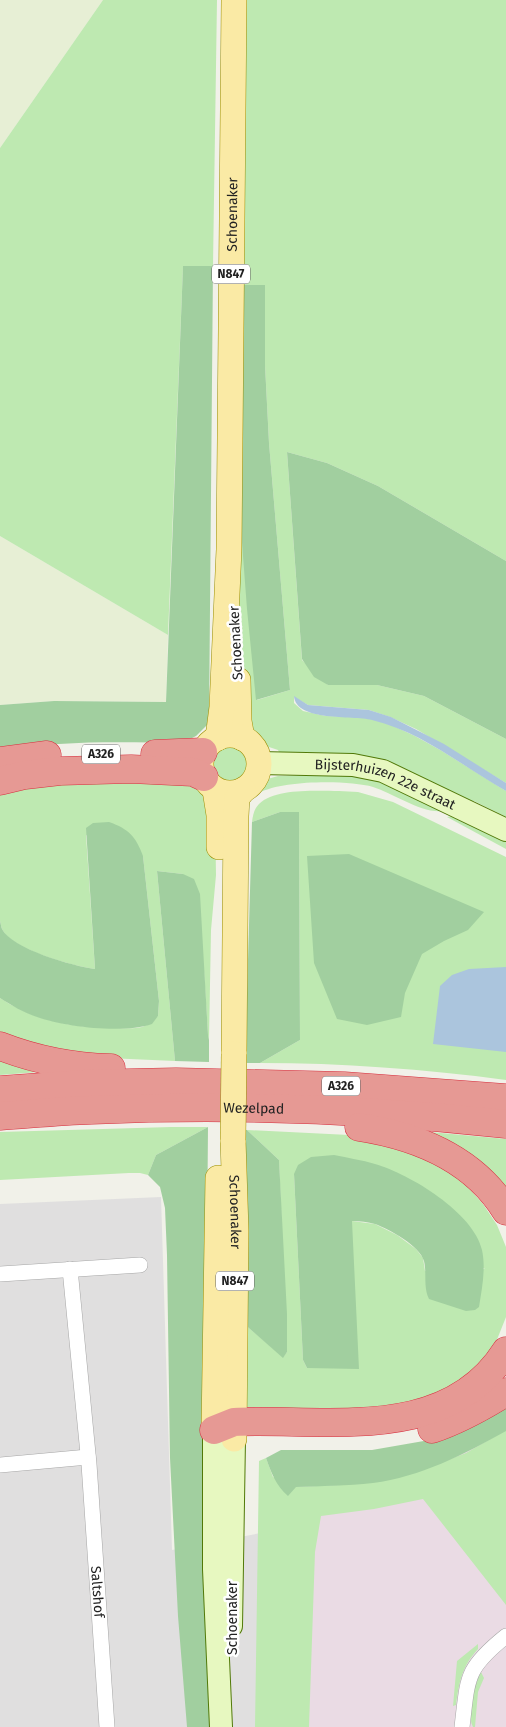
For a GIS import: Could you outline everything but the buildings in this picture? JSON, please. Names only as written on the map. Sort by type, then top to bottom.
[{"type":"highway","name":"A326","points":[[0,761],[47,755],[181,753],[216,759]]},
{"type":"highway","name":"A326","points":[[0,781],[25,774],[60,771],[131,769],[193,772],[216,759]]},
{"type":"highway","name":"A326","points":[[0,1046],[20,1054],[66,1065],[141,1069],[176,1082]]},
{"type":"highway","name":"Wezelpad","points":[[0,1090],[84,1084],[176,1082],[344,1086],[506,1098]]},
{"type":"highway","name":"A326","points":[[276,1109],[304,1122],[360,1127],[384,1132],[404,1137],[437,1150],[454,1158],[470,1170],[489,1188],[506,1211]]},
{"type":"highway","name":"Wezelpad","points":[[0,1116],[90,1110],[276,1109],[373,1113],[506,1124]]},
{"type":"highway","points":[[227,1430],[374,1420],[416,1415],[446,1405],[474,1388],[492,1371],[506,1351]]},
{"type":"highway","points":[[227,1430],[339,1439],[405,1435],[456,1421],[506,1392]]},
{"type":"main road","name":"Schoenaker","points":[[227,1054],[216,759],[239,721],[235,618],[229,549],[234,0]]},
{"type":"main road","points":[[243,790],[234,793],[224,793],[216,759],[251,745],[259,763]]},
{"type":"main road","name":"N847","points":[[243,790],[251,784],[256,776],[259,763]]},
{"type":"main road","name":"Bijsterhuizen 22e straat","points":[[259,763],[353,765],[382,771],[506,830]]},
{"type":"main road","name":"Schoenaker","points":[[221,1727],[214,1559],[227,1430],[236,1231],[226,1139],[227,1054],[237,798],[243,790]]},
{"type":"main road","name":"Schoenaker","points":[[227,1430],[231,1727]]},
{"type":"street","points":[[0,1274],[140,1266]]},
{"type":"street","name":"Saltshof","points":[[70,1269],[88,1457],[107,1727]]},
{"type":"street","points":[[0,1465],[88,1457]]},
{"type":"street","points":[[462,1727],[467,1686],[472,1670],[482,1656],[506,1636]]},
{"type":"shaded area","points":[[161,1197],[172,1550],[407,1505],[506,1727],[0,1727],[0,1204]]},
{"type":"shaded area","points":[[506,1413],[506,1727],[277,1727],[295,1509],[353,1497]]},
{"type":"green space","points":[[0,0],[103,0],[0,148]]},
{"type":"green space","points":[[103,0],[217,0],[213,266],[183,267],[168,635],[0,536],[0,148]]},
{"type":"green space","points":[[238,0],[506,0],[506,561],[378,486],[327,463],[287,452],[302,660],[328,685],[377,685],[424,696],[506,739],[506,783],[416,729],[390,717],[369,710],[308,705],[294,697],[294,703],[303,711],[326,716],[363,717],[387,723],[415,736],[506,791],[506,817],[474,801],[468,802],[360,756],[279,752],[263,745],[247,730],[239,628],[238,486],[257,700],[290,690],[269,443],[265,365],[265,285],[238,285]]},
{"type":"green space","points":[[183,266],[213,266],[209,723],[196,736],[182,743],[68,743],[0,751],[0,705],[54,701],[166,702]]},
{"type":"green space","points":[[238,285],[265,285],[265,365],[269,443],[290,690],[256,700],[237,476]]},
{"type":"green space","points":[[287,452],[327,463],[378,486],[506,561],[506,739],[424,696],[377,685],[328,685],[314,677],[302,659]]},
{"type":"green space","points":[[0,536],[168,635],[166,702],[54,701],[0,705]]},
{"type":"green space","points":[[228,744],[241,750],[247,763],[241,776],[228,782],[215,776],[209,763],[215,750]]},
{"type":"green space","points":[[350,774],[379,779],[446,810],[429,810],[373,787],[348,783],[316,782],[283,786],[259,793],[248,803],[246,797],[264,780],[278,776]]},
{"type":"green space","points":[[149,775],[201,787],[209,798],[215,815],[216,875],[211,930],[209,1040],[204,971],[183,874],[157,871],[175,1061],[107,1058],[52,1051],[0,1036],[0,998],[41,1018],[85,1027],[139,1028],[158,1016],[159,1001],[143,856],[86,835],[95,969],[59,961],[18,944],[8,937],[2,929],[0,921],[0,794],[15,790]]},
{"type":"green space","points":[[297,791],[358,792],[393,802],[506,857],[506,1080],[383,1067],[260,1063],[300,1040],[299,813],[280,812],[252,822],[254,812],[259,804],[275,795]]},
{"type":"green space","points":[[280,812],[299,812],[300,1040],[260,1063],[245,1063],[252,822]]},
{"type":"green space","points":[[453,816],[506,837],[506,849],[447,817]]},
{"type":"green space","points":[[109,822],[131,834],[143,856],[159,1001],[158,1016],[152,1024],[126,1029],[63,1024],[37,1017],[0,998],[0,921],[2,929],[8,936],[30,950],[95,969],[86,828],[93,823]]},
{"type":"green space","points":[[349,854],[484,912],[468,930],[422,954],[405,993],[401,1017],[367,1025],[337,1019],[314,963],[307,856]]},
{"type":"green space","points":[[157,871],[183,874],[194,879],[200,894],[209,1062],[175,1061]]},
{"type":"green space","points":[[0,1053],[51,1071],[0,1075]]},
{"type":"green space","points":[[208,1127],[156,1155],[148,1175],[129,1173],[0,1180],[0,1132]]},
{"type":"green space","points":[[208,1127],[205,1481],[214,1727],[187,1727],[178,1616],[170,1458],[165,1208],[160,1187],[148,1175],[156,1155]]},
{"type":"green space","points":[[242,1130],[247,1130],[279,1160],[287,1314],[287,1352],[283,1358],[242,1322]]},
{"type":"green space","points":[[247,1130],[349,1135],[416,1155],[444,1167],[466,1185],[483,1204],[497,1225],[506,1247],[506,1317],[494,1347],[470,1377],[405,1408],[288,1411],[245,1408],[242,1322],[283,1357],[287,1352],[279,1160]],"holes":[[[294,1174],[485,1269],[425,1271],[423,1258],[416,1249],[397,1235],[375,1224],[352,1221],[307,1368],[303,1360]]]},
{"type":"green space","points":[[408,1130],[506,1139],[506,1200]]},
{"type":"green space","points":[[334,1155],[389,1169],[405,1176],[439,1197],[467,1222],[477,1236],[484,1264],[479,1307],[475,1310],[466,1311],[429,1299],[426,1290],[424,1261],[417,1250],[396,1234],[375,1224],[352,1221],[359,1369],[307,1368],[303,1360],[294,1174],[298,1165],[311,1157]]},
{"type":"green space","points":[[506,1402],[506,1431],[442,1463],[408,1476],[391,1480],[354,1485],[296,1487],[288,1496],[277,1483],[266,1458],[281,1450],[372,1450],[441,1438]]},
{"type":"green space","points":[[506,1430],[506,1605],[423,1499],[374,1509],[321,1516],[315,1552],[309,1727],[255,1727],[259,1461],[266,1458],[273,1477],[296,1487],[339,1485],[391,1479],[466,1453]]},
{"type":"green space","points":[[478,1644],[478,1649],[465,1668],[460,1682],[456,1705],[453,1706],[457,1661]]},
{"type":"green space","points":[[481,1672],[484,1678],[478,1692],[475,1727],[473,1727],[470,1714],[471,1707]]},
{"type":"water","points":[[294,696],[308,705],[369,710],[391,717],[444,744],[506,783],[506,791],[425,741],[408,733],[372,720],[314,714],[304,710],[297,704]]},
{"type":"water","points":[[506,967],[506,1052],[433,1044],[440,986],[452,975],[469,969]]}]
